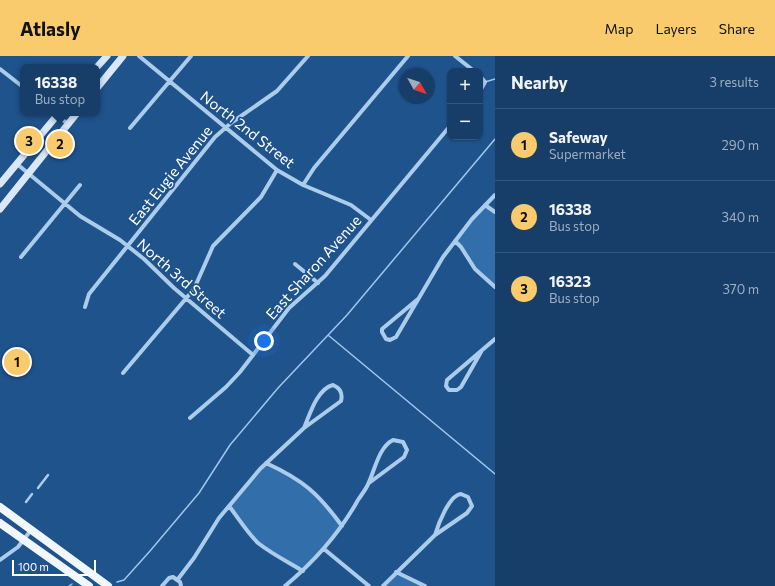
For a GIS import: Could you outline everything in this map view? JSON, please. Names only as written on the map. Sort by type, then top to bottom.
[{"type":"main road","points":[[99,64],[106,56]]},
{"type":"main road","points":[[100,84],[124,56]]},
{"type":"main road","points":[[0,184],[54,116]]},
{"type":"main road","points":[[0,209],[75,116]]},
{"type":"main road","points":[[0,507],[108,586]]},
{"type":"main road","points":[[0,523],[89,586]]},
{"type":"street","name":"North 2nd Street","points":[[139,56],[276,170],[304,185],[351,205],[371,220]]},
{"type":"street","points":[[130,128],[191,56]]},
{"type":"street","name":"East Eugie Avenue","points":[[85,307],[89,294],[215,137],[225,128],[277,91],[308,56]]},
{"type":"street","points":[[304,185],[314,168],[408,56]]},
{"type":"street","points":[[455,56],[470,68]]},
{"type":"street","points":[[0,69],[20,86]]},
{"type":"street","points":[[58,116],[68,124]]},
{"type":"street","name":"East Sharon Avenue","points":[[190,418],[226,387],[289,308],[318,283],[447,130]]},
{"type":"street","name":"North 3rd Street","points":[[17,164],[80,216],[144,259],[186,298],[253,355]]},
{"type":"street","points":[[123,373],[194,289],[213,246],[261,197],[276,170]]},
{"type":"street","points":[[21,257],[80,185]]},
{"type":"street","points":[[418,299],[382,329],[386,339],[390,340],[396,337],[418,299],[436,267],[454,241],[495,195]]},
{"type":"street","points":[[485,205],[495,212]]},
{"type":"street","points":[[454,241],[475,269],[495,287]]},
{"type":"street","points":[[295,264],[318,283]]},
{"type":"street","points":[[481,352],[461,387],[457,390],[449,390],[446,386],[447,380],[495,339]]},
{"type":"street","points":[[178,580],[229,506],[266,463],[304,428],[341,401],[342,393],[336,386],[333,385],[324,388],[309,414],[304,428]]},
{"type":"street","points":[[285,586],[303,571],[324,549],[342,526],[369,483],[373,469],[389,442],[396,440],[403,442],[407,450],[404,457],[369,483]]},
{"type":"street","points":[[266,463],[300,480],[313,490],[342,526]]},
{"type":"street","points":[[383,586],[435,535],[470,510],[471,502],[468,497],[461,494],[453,498],[438,525],[435,535]]},
{"type":"street","points":[[229,506],[248,532],[258,542],[303,571]]},
{"type":"street","points":[[0,560],[14,550],[32,530]]},
{"type":"street","points":[[324,549],[369,586]]},
{"type":"street","points":[[396,572],[425,586]]},
{"type":"street","points":[[162,586],[169,578],[173,577],[178,580],[181,586]]},
{"type":"lane","points":[[38,488],[48,475]]},
{"type":"lane","points":[[26,502],[32,494]]},
{"type":"shaded area","points":[[485,205],[495,212],[495,287],[485,279],[455,241]]},
{"type":"shaded area","points":[[266,463],[309,487],[342,526],[303,571],[258,542],[229,506]]},
{"type":"shaded area","points":[[396,572],[425,586],[383,586]]},
{"type":"waterway","points":[[485,82],[495,79]]},
{"type":"waterway","points":[[117,582],[124,580],[150,551],[199,493],[230,445],[278,388],[347,315],[495,139]]},
{"type":"waterway","points":[[328,335],[495,474]]},
{"type":"place","name":"16323","points":[[29,141]]},
{"type":"place","name":"16338","points":[[60,144]]},
{"type":"place","name":"Safeway","points":[[17,362]]}]
